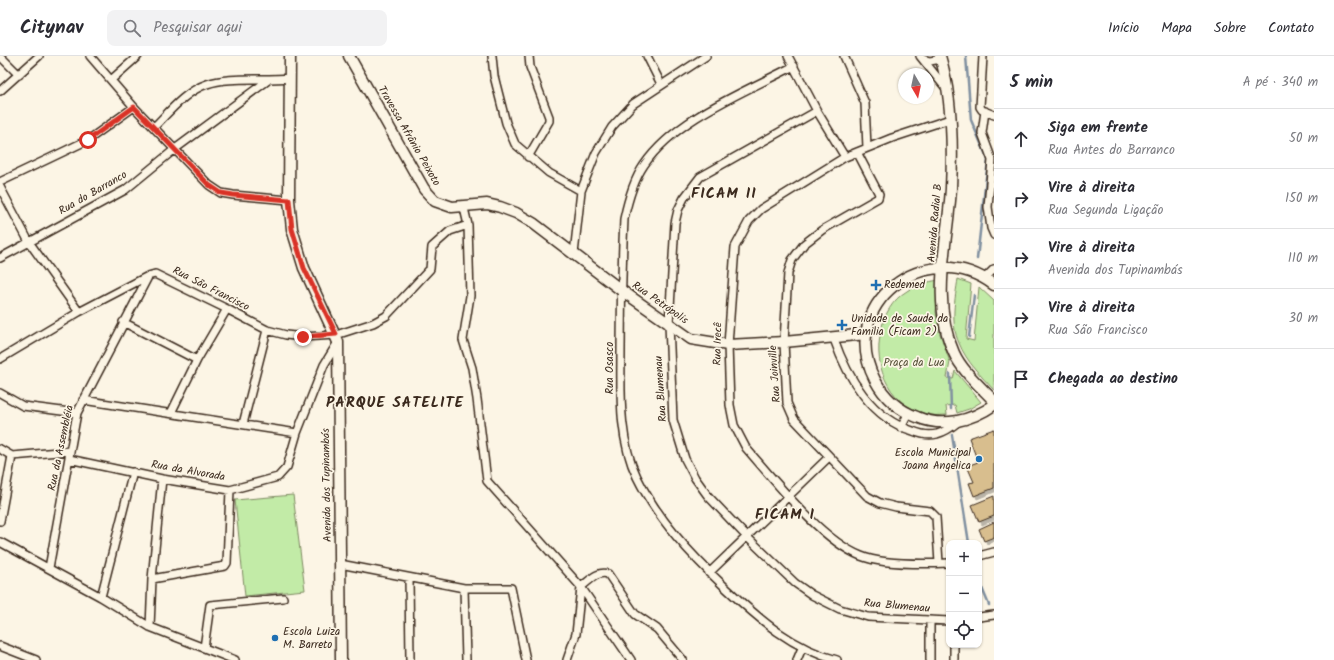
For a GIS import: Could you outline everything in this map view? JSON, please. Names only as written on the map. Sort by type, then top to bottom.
[{"type":"street","points":[[0,56],[18,75]]},
{"type":"street","points":[[0,92],[40,56]]},
{"type":"street","points":[[90,56],[134,107],[209,185],[221,193],[289,200]]},
{"type":"street","points":[[111,80],[138,56]]},
{"type":"street","name":"Avenida dos Tupinambás","points":[[290,56],[289,200],[292,229],[304,268],[336,338],[338,359],[341,660]]},
{"type":"street","name":"Travessa Afrânio Peixoto","points":[[349,56],[429,195],[442,204],[464,208]]},
{"type":"street","points":[[492,56],[494,76],[509,134],[515,144],[528,157],[549,173],[580,191]]},
{"type":"street","points":[[528,157],[549,121],[549,117],[530,67],[529,56]]},
{"type":"street","points":[[647,56],[661,84]]},
{"type":"street","points":[[574,254],[580,191],[596,153],[612,127],[633,104],[661,84],[706,56]]},
{"type":"street","points":[[788,56],[816,111],[845,157]]},
{"type":"street","points":[[844,56],[862,92],[865,103],[867,148]]},
{"type":"street","points":[[983,56],[980,107],[994,115]]},
{"type":"street","points":[[922,58],[930,61],[940,57]]},
{"type":"street","name":"Avenida Radial B","points":[[940,57],[950,119],[951,189],[943,266],[942,303],[944,322],[948,339],[954,354],[961,365],[994,401]]},
{"type":"street","points":[[922,58],[945,87]]},
{"type":"street","name":"Rua Osasco","points":[[794,66],[709,111],[669,137],[644,165],[630,192],[624,219],[621,290],[621,402],[625,443],[636,476],[664,522],[709,573],[756,616],[802,648],[837,660]]},
{"type":"street","points":[[154,127],[182,100],[206,84],[228,80],[268,81],[290,78]]},
{"type":"street","name":"Rua do Barranco","points":[[0,258],[125,190],[175,149],[268,81]]},
{"type":"street","points":[[0,182],[88,140],[134,107]]},
{"type":"street","points":[[984,110],[982,133],[992,160],[993,170],[988,208],[992,231]]},
{"type":"street","name":"Rua Blumenau","points":[[816,111],[700,177],[684,198],[678,210],[675,223],[669,324],[673,420],[685,459],[695,478],[708,496],[795,584],[812,595],[840,609],[868,617],[946,621]]},
{"type":"street","name":"Rua Irecê","points":[[946,563],[877,560],[861,556],[845,548],[812,520],[789,497],[746,448],[734,425],[730,405],[728,345],[735,247],[749,221],[761,209],[845,157],[892,138],[950,119]]},
{"type":"street","name":"Rua Joinville","points":[[856,152],[878,194],[878,198],[822,230],[804,244],[792,260],[788,273],[784,342],[787,403],[790,412],[828,457],[867,496],[880,503],[933,513],[936,517],[939,563]]},
{"type":"street","points":[[0,187],[29,242],[79,312]]},
{"type":"street","name":"Rua Petrópolis","points":[[464,208],[487,204],[516,213],[691,339],[728,345],[784,342],[867,334]]},
{"type":"street","points":[[464,208],[468,225],[470,296],[463,340],[472,368],[477,399],[485,476],[492,487],[581,587],[631,660]]},
{"type":"street","points":[[336,338],[386,316],[430,270],[432,246],[450,231],[468,225]]},
{"type":"street","points":[[994,285],[986,278],[966,269],[943,266],[913,273],[892,286],[880,300],[874,311],[867,334],[866,353],[871,372],[884,393],[892,403],[908,414],[924,420],[942,423],[960,421],[973,417],[994,405]]},
{"type":"street","points":[[986,278],[994,269]]},
{"type":"street","points":[[0,359],[79,312],[148,276]]},
{"type":"street","name":"Rua São Francisco","points":[[148,276],[161,276],[267,330],[286,335],[303,337],[336,338]]},
{"type":"street","name":"Rua da Assembléia","points":[[49,568],[77,413],[148,276]]},
{"type":"street","points":[[170,413],[197,360],[227,309]]},
{"type":"street","points":[[123,322],[197,360]]},
{"type":"street","points":[[243,424],[267,330]]},
{"type":"street","name":"Rua da Alvorada","points":[[69,459],[162,479],[230,490],[272,480],[283,473],[287,467],[297,432],[336,338]]},
{"type":"street","points":[[834,338],[840,355],[850,373],[869,402],[882,416],[901,428],[927,435],[936,435],[960,421]]},
{"type":"street","points":[[324,365],[338,359]]},
{"type":"street","points":[[0,393],[23,406],[77,413]]},
{"type":"street","points":[[83,400],[297,432]]},
{"type":"street","points":[[901,428],[908,414]]},
{"type":"street","points":[[0,449],[12,456],[70,451]]},
{"type":"street","points":[[0,521],[3,492],[12,456]]},
{"type":"street","points":[[709,573],[789,497],[828,457]]},
{"type":"street","points":[[101,597],[133,472]]},
{"type":"street","points":[[150,627],[152,579],[162,479]]},
{"type":"street","points":[[152,579],[225,566],[227,563],[230,490]]},
{"type":"street","points":[[0,542],[101,597],[150,627],[235,660]]},
{"type":"street","points":[[982,555],[994,552]]},
{"type":"street","points":[[340,564],[464,588],[512,588],[526,660]]},
{"type":"street","points":[[567,660],[576,634],[581,587],[599,573],[608,574],[635,614],[657,629],[683,660]]},
{"type":"street","points":[[409,578],[410,660]]},
{"type":"street","points":[[464,588],[466,660]]},
{"type":"street","points":[[204,648],[210,605],[283,598]]},
{"type":"street","points":[[982,617],[994,615]]},
{"type":"street","points":[[930,621],[930,660]]},
{"type":"street","points":[[0,646],[36,660]]},
{"type":"street","points":[[797,660],[802,648]]},
{"type":"street","points":[[954,648],[954,660]]},
{"type":"green space","name":"Praça da Lua","points":[[958,279],[971,284],[966,339],[974,341],[979,287],[994,301],[994,390],[970,362],[962,350],[956,336],[954,311]]},
{"type":"green space","name":"Praça da Lua","points":[[939,280],[936,312],[939,331],[950,362],[947,378],[953,379],[955,371],[981,402],[969,409],[957,413],[955,405],[946,406],[947,415],[932,415],[905,405],[895,396],[888,385],[882,372],[879,359],[879,345],[884,319],[893,303],[915,287]]},
{"type":"green space","points":[[293,495],[305,590],[245,596],[235,500]]},
{"type":"building","points":[[994,429],[994,488],[974,496],[969,483],[974,482],[967,466],[978,462],[969,438]]},
{"type":"building","points":[[994,496],[994,516],[979,522],[972,505]]},
{"type":"building","points":[[994,522],[994,537],[984,541],[979,529]]},
{"type":"waterway","points":[[966,56],[971,120],[988,160],[977,259]]},
{"type":"waterway","points":[[969,337],[974,295]]},
{"type":"waterway","points":[[950,374],[951,409]]},
{"type":"waterway","points":[[952,435],[969,540]]},
{"type":"waterway","points":[[982,588],[989,605]]},
{"type":"place","name":"Redemed","points":[[876,285]]},
{"type":"place","name":"Unidade de Saude da Familia (Ficam 2)","points":[[842,325]]},
{"type":"place","name":"Escola Municipal Joana Angelica","points":[[979,459]]},
{"type":"place","name":"Escola Luiza M. Barreto","points":[[275,638]]},
{"type":"district","name":"FICAM II","points":[[724,194]]},
{"type":"district","name":"PARQUE SATELITE","points":[[395,403]]},
{"type":"district","name":"FICAM I","points":[[785,515]]},
{"type":"route","points":[[88,140],[134,107],[209,185],[221,193],[289,200],[292,229],[296,246],[304,268],[336,334],[303,337]]}]
